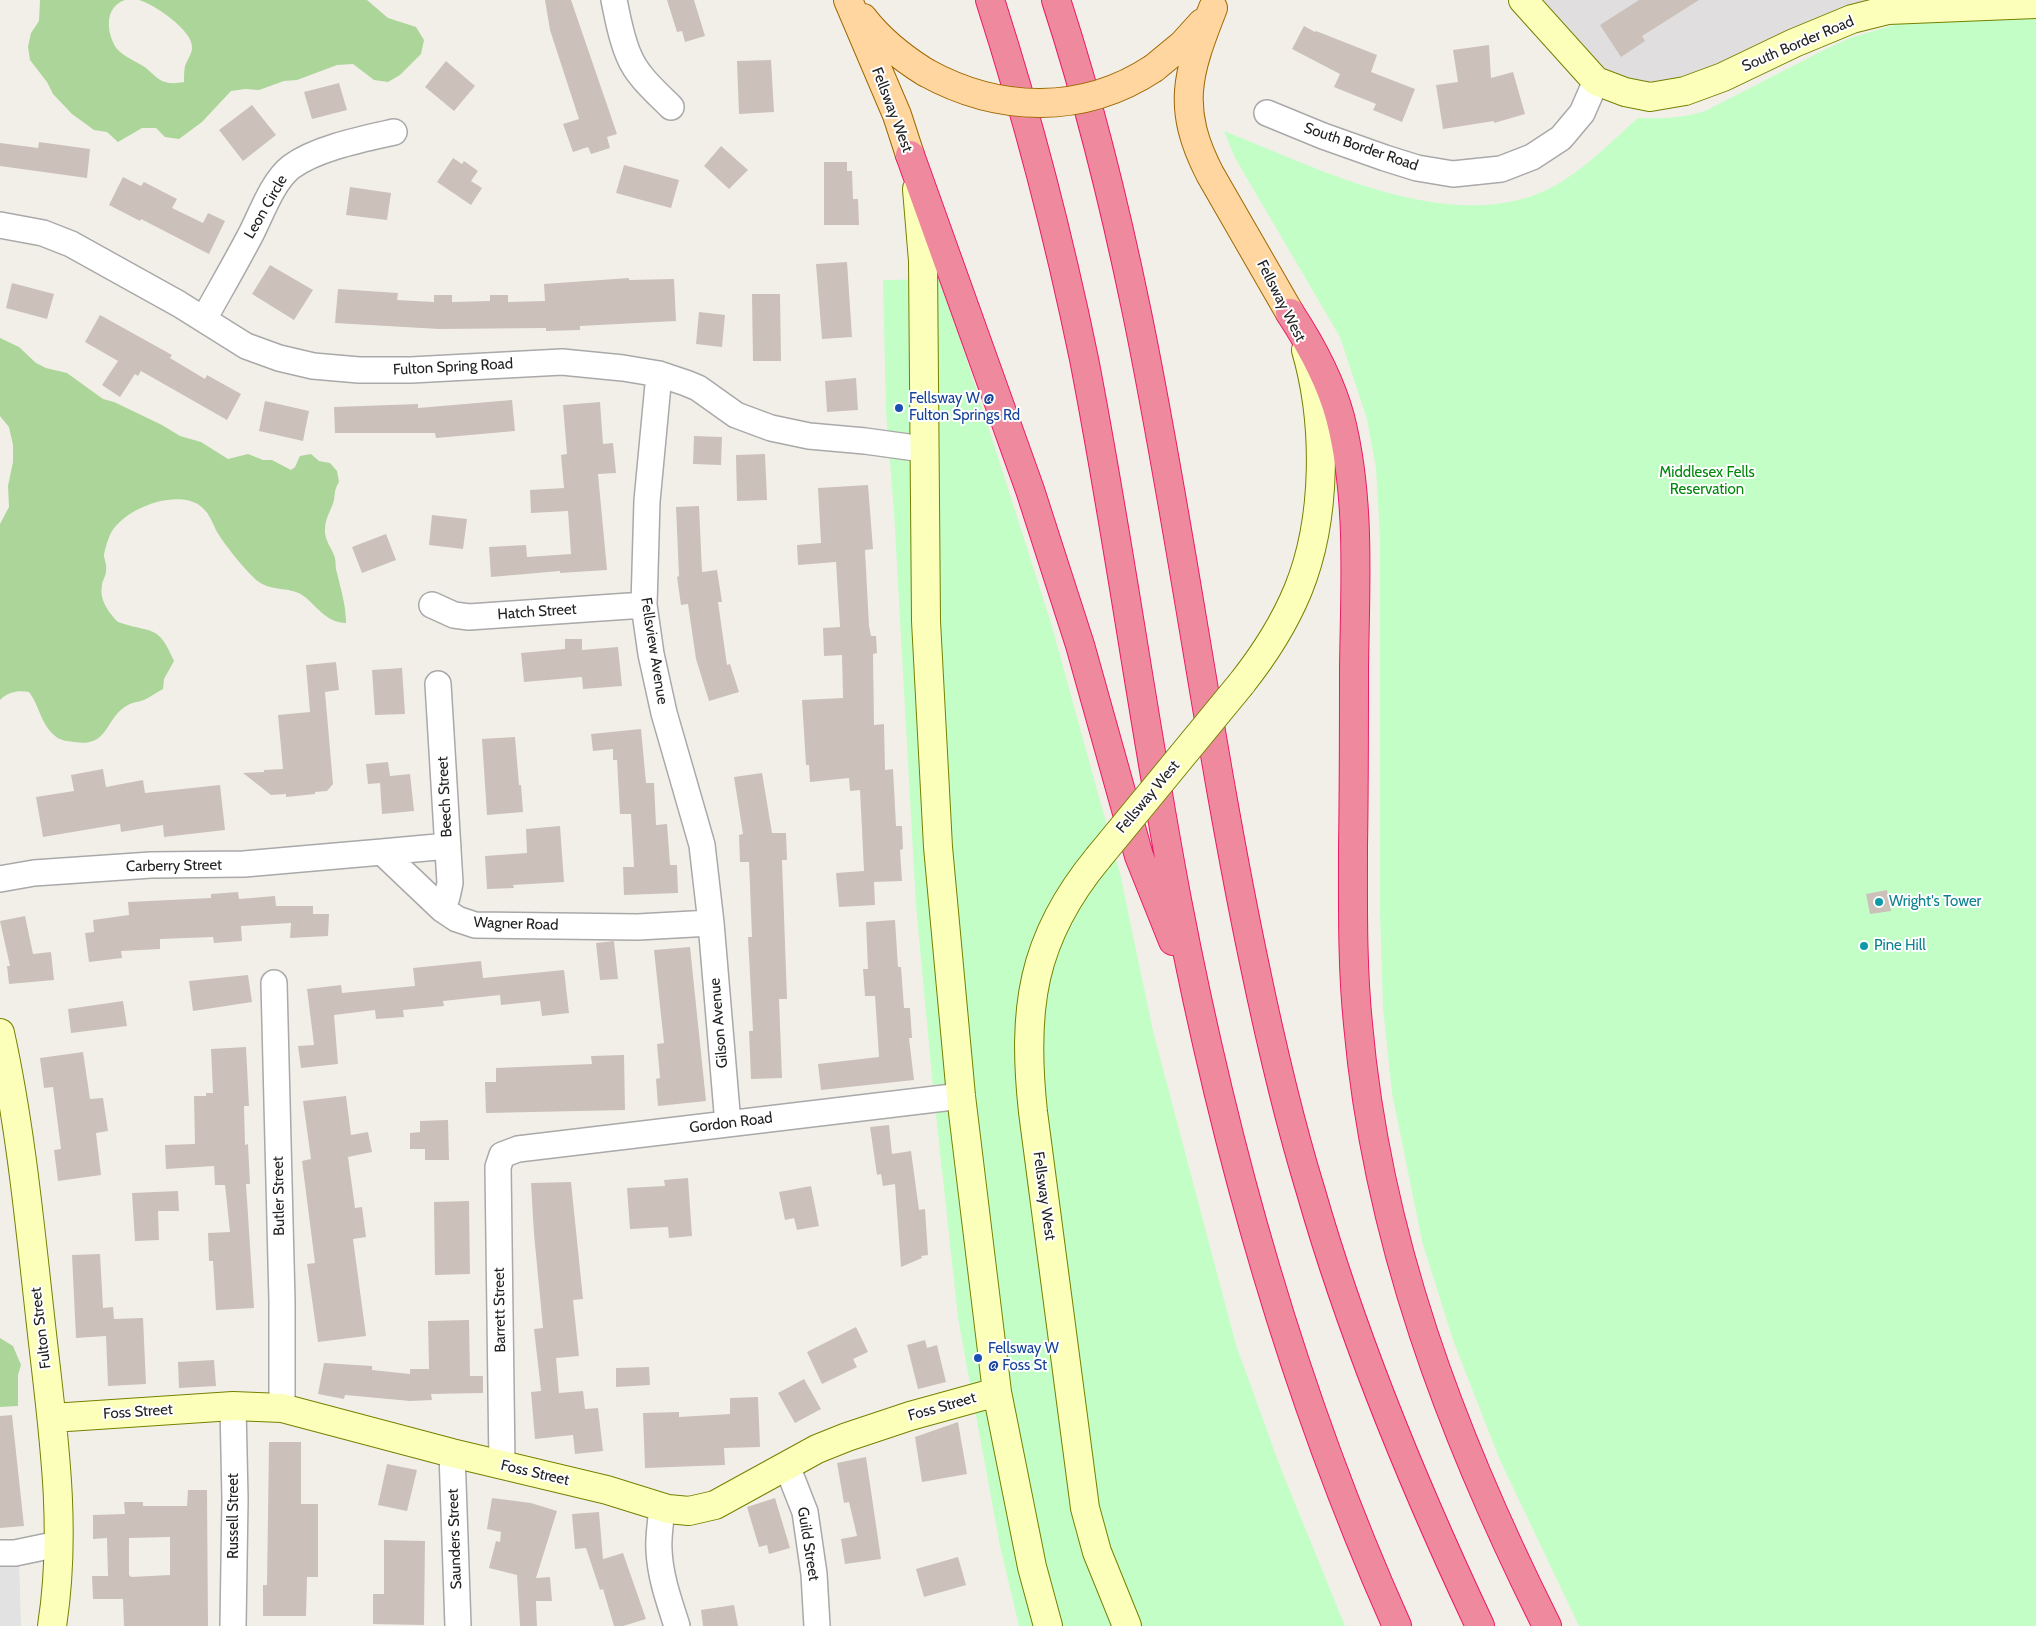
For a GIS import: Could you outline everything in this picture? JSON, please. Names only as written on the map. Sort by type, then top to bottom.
[{"type":"highway","points":[[990,0],[1030,130],[1083,357],[1110,504],[1164,830],[1200,1011],[1230,1139],[1274,1300],[1327,1454],[1352,1520],[1397,1626]]},
{"type":"highway","points":[[1056,0],[1087,102],[1125,258],[1157,414],[1237,875],[1254,962],[1290,1118],[1334,1268],[1385,1409],[1419,1492],[1480,1626]]},
{"type":"highway","points":[[910,155],[1030,490],[1080,645],[1139,856],[1200,1011]]},
{"type":"highway","points":[[1290,313],[1311,347],[1334,399],[1344,436],[1351,477],[1355,565],[1354,968],[1358,1024],[1367,1100],[1380,1176],[1397,1250],[1420,1327],[1444,1396],[1507,1543],[1547,1626]]},
{"type":"main road","points":[[849,0],[879,37],[900,56],[925,72],[950,85],[984,97],[1034,103],[1072,100],[1104,92],[1154,68],[1183,44],[1215,4]]},
{"type":"main road","name":"Fellsway West","points":[[849,0],[897,115],[910,155],[920,216],[923,261],[923,449],[926,621],[938,847],[961,1096],[997,1392],[1032,1567],[1048,1626]]},
{"type":"main road","name":"South Border Road","points":[[1523,0],[1596,81],[1625,92],[1650,97],[1685,91],[1723,77],[1794,43],[1852,19],[1888,10],[2036,4]]},
{"type":"main road","name":"Fellsway West","points":[[1127,1626],[1097,1552],[1085,1508],[1033,1112],[1028,1053],[1032,993],[1042,954],[1067,901],[1098,858],[1241,684],[1275,637],[1299,588],[1310,549],[1317,509],[1320,468],[1318,406],[1305,348],[1290,313],[1210,174],[1199,151],[1190,124],[1187,98],[1190,76],[1199,43],[1215,4]]},
{"type":"main road","name":"Fulton Street","points":[[0,1033],[28,1206],[52,1418],[56,1469],[58,1544],[52,1626]]},
{"type":"main road","name":"Foss Street","points":[[52,1418],[233,1406],[282,1408],[452,1453],[607,1490],[682,1511],[709,1508],[817,1448],[847,1436],[928,1410],[997,1392]]},
{"type":"street","points":[[614,0],[618,22],[629,58],[650,86],[670,107]]},
{"type":"street","name":"South Border Road","points":[[1267,113],[1322,136],[1385,158],[1418,168],[1453,174],[1501,169],[1532,157],[1561,138],[1582,113],[1596,81]]},
{"type":"street","name":"Leon Circle","points":[[204,318],[252,232],[266,202],[284,173],[307,158],[343,144],[394,132]]},
{"type":"street","name":"Fulton Spring Road","points":[[0,225],[43,233],[71,244],[204,318],[246,346],[279,358],[313,366],[359,370],[411,370],[562,362],[624,368],[659,374],[698,388],[736,414],[771,428],[808,436],[923,449]]},
{"type":"street","name":"Fellsview Avenue","points":[[659,374],[647,501],[644,604],[651,654],[664,713],[702,845],[711,923]]},
{"type":"street","name":"Hatch Street","points":[[432,605],[454,615],[469,617],[644,604]]},
{"type":"street","name":"Beech Street","points":[[438,684],[450,883],[442,909]]},
{"type":"street","points":[[382,852],[448,846]]},
{"type":"street","name":"Wagner Road","points":[[382,852],[442,909],[457,919],[476,925],[638,927],[711,923]]},
{"type":"street","name":"Carberry Street","points":[[0,879],[34,873],[141,866],[244,864],[382,852]]},
{"type":"street","name":"Gilson Avenue","points":[[711,923],[728,1124]]},
{"type":"street","name":"Butler Street","points":[[274,983],[282,1301],[282,1408]]},
{"type":"street","name":"Gordon Road","points":[[502,1155],[518,1149],[961,1096]]},
{"type":"street","name":"Barrett Street","points":[[502,1155],[498,1167],[502,1465]]},
{"type":"street","name":"Russell Street","points":[[233,1406],[235,1499],[233,1626]]},
{"type":"street","name":"Saunders Street","points":[[452,1453],[458,1626]]},
{"type":"street","name":"Guild Street","points":[[786,1466],[805,1512],[814,1574],[817,1626]]},
{"type":"street","points":[[662,1506],[660,1562],[666,1591],[678,1626]]},
{"type":"street","points":[[0,1553],[15,1553],[58,1544]]},
{"type":"shaded area","points":[[1540,0],[1877,0],[1705,72],[1657,83],[1623,83],[1593,62]]},
{"type":"shaded area","points":[[0,1559],[19,1559],[21,1626],[0,1626]]},
{"type":"green space","points":[[40,0],[125,0],[118,3],[110,14],[109,28],[113,43],[123,55],[146,68],[160,80],[170,83],[184,82],[185,66],[192,50],[191,41],[187,34],[172,19],[163,12],[139,0],[367,0],[388,18],[416,27],[424,40],[421,54],[400,75],[388,82],[374,80],[353,64],[337,65],[297,80],[284,81],[259,90],[231,91],[202,122],[179,139],[165,137],[156,128],[142,128],[118,142],[107,132],[94,130],[72,114],[53,94],[47,82],[30,60],[28,47],[31,33],[39,21]]},
{"type":"green space","name":"Middlesex Fells Reservation","points":[[2036,18],[2036,1626],[1579,1626],[1499,1458],[1453,1340],[1422,1241],[1392,1093],[1383,1008],[1380,913],[1380,536],[1376,468],[1367,419],[1340,337],[1235,158],[1224,131],[1335,176],[1375,189],[1415,199],[1455,205],[1495,204],[1532,196],[1561,182],[1575,173],[1638,118],[1672,118],[1705,111],[1850,38],[1904,22]]},
{"type":"green space","points":[[941,279],[1051,623],[1120,873],[1153,1031],[1236,1345],[1281,1469],[1345,1626],[1019,1626],[1000,1546],[958,1318],[916,906],[894,512],[886,412],[883,280]]},
{"type":"green space","points":[[0,338],[19,347],[36,363],[46,368],[67,373],[103,399],[114,402],[162,425],[180,436],[201,442],[228,459],[248,454],[263,460],[272,460],[291,470],[295,467],[300,456],[311,454],[319,461],[330,463],[337,471],[339,482],[326,521],[325,533],[335,558],[346,623],[329,618],[305,597],[294,591],[270,587],[259,582],[229,550],[207,513],[199,505],[177,499],[163,501],[137,510],[116,526],[107,542],[104,556],[106,569],[101,591],[103,601],[111,615],[118,622],[153,632],[163,641],[174,661],[164,679],[163,689],[146,699],[128,705],[121,710],[101,736],[86,743],[64,740],[54,735],[43,720],[29,692],[13,692],[0,700],[0,524],[9,507],[8,486],[13,462],[13,445],[9,427],[0,416]]},
{"type":"green space","points":[[0,1338],[13,1346],[21,1365],[18,1375],[18,1406],[0,1407]]},
{"type":"building","points":[[545,0],[571,0],[617,134],[607,137],[610,148],[591,154],[588,147],[573,152],[563,124],[579,119],[550,30]]},
{"type":"building","points":[[667,0],[694,0],[705,36],[685,42],[682,31],[677,32]]},
{"type":"building","points":[[1639,0],[1699,0],[1642,36],[1645,41],[1621,57],[1600,25]]},
{"type":"building","points":[[1304,26],[1315,32],[1377,55],[1371,72],[1415,89],[1402,122],[1373,110],[1376,104],[1334,87],[1340,74],[1292,49]]},
{"type":"building","points":[[1489,45],[1491,78],[1513,72],[1525,114],[1494,123],[1494,121],[1443,129],[1436,85],[1458,82],[1453,50]]},
{"type":"building","points":[[771,60],[774,112],[739,114],[737,61]]},
{"type":"building","points":[[446,61],[475,86],[454,111],[425,87]]},
{"type":"building","points":[[339,83],[347,110],[312,119],[304,92]]},
{"type":"building","points":[[252,105],[276,135],[243,161],[219,130]]},
{"type":"building","points":[[39,142],[90,149],[87,178],[0,166],[0,143],[38,148]]},
{"type":"building","points":[[721,146],[748,170],[729,189],[704,166]]},
{"type":"building","points":[[453,158],[462,164],[464,161],[478,171],[471,181],[482,188],[471,205],[437,182]]},
{"type":"building","points":[[824,162],[847,162],[847,171],[852,171],[853,199],[858,199],[859,225],[824,225]]},
{"type":"building","points":[[624,165],[679,180],[671,208],[616,193]]},
{"type":"building","points":[[123,177],[141,186],[144,182],[177,199],[172,208],[203,223],[208,213],[225,221],[209,254],[141,219],[140,221],[109,205]]},
{"type":"building","points":[[350,187],[391,193],[387,220],[346,215]]},
{"type":"building","points":[[847,262],[852,337],[822,339],[816,264]]},
{"type":"building","points":[[270,265],[313,290],[294,320],[252,294]]},
{"type":"building","points":[[629,278],[629,280],[674,279],[676,321],[580,326],[580,330],[546,331],[546,328],[439,329],[335,323],[338,289],[398,293],[397,300],[434,302],[434,295],[452,295],[452,302],[490,301],[490,295],[508,295],[508,302],[545,301],[544,284]]},
{"type":"building","points":[[12,283],[54,294],[47,319],[6,308]]},
{"type":"building","points":[[752,294],[780,294],[781,361],[753,361]]},
{"type":"building","points":[[699,312],[725,315],[722,347],[696,344]]},
{"type":"building","points":[[100,315],[172,355],[170,358],[205,379],[207,375],[241,394],[227,420],[141,371],[138,376],[135,374],[120,397],[102,385],[118,361],[85,342]]},
{"type":"building","points":[[856,378],[858,410],[827,412],[825,381]]},
{"type":"building","points":[[512,400],[515,431],[436,438],[435,433],[335,433],[334,407],[418,404],[418,408]]},
{"type":"building","points":[[265,401],[309,411],[303,441],[259,431]]},
{"type":"building","points":[[600,402],[603,444],[613,443],[616,473],[598,474],[607,570],[560,573],[560,571],[491,577],[489,547],[526,545],[527,557],[571,554],[568,511],[531,513],[530,490],[564,488],[561,455],[567,454],[563,405]]},
{"type":"building","points":[[694,436],[722,437],[721,465],[693,464]]},
{"type":"building","points":[[765,454],[767,500],[737,501],[736,455]]},
{"type":"building","points":[[868,485],[873,549],[865,550],[869,626],[871,636],[876,636],[877,653],[873,654],[874,725],[884,724],[885,770],[893,769],[896,826],[902,826],[903,849],[900,850],[902,881],[874,882],[875,905],[839,907],[836,873],[864,871],[860,790],[850,791],[849,778],[810,782],[809,765],[806,765],[802,700],[843,698],[842,655],[824,656],[823,628],[840,627],[836,562],[798,565],[797,545],[821,543],[818,488]]},
{"type":"building","points":[[699,506],[702,572],[717,570],[722,602],[718,602],[727,665],[730,664],[739,692],[709,701],[696,659],[688,604],[681,605],[677,577],[679,576],[676,507]]},
{"type":"building","points":[[432,515],[467,519],[463,549],[429,545]]},
{"type":"building","points":[[386,534],[396,560],[362,573],[352,547]]},
{"type":"building","points":[[565,639],[582,639],[582,650],[618,647],[622,686],[583,689],[582,677],[524,682],[521,653],[565,649]]},
{"type":"building","points":[[336,662],[339,690],[325,692],[333,784],[327,791],[315,792],[315,794],[286,797],[286,794],[271,795],[243,773],[283,769],[278,715],[310,712],[306,665]]},
{"type":"building","points":[[402,668],[405,714],[375,715],[372,670]]},
{"type":"building","points":[[641,729],[646,783],[654,783],[656,825],[667,824],[670,865],[677,865],[678,893],[624,895],[623,867],[634,867],[631,814],[620,814],[617,760],[613,760],[613,749],[593,751],[591,734]]},
{"type":"building","points":[[515,737],[523,812],[487,815],[482,739]]},
{"type":"building","points":[[388,762],[390,776],[410,774],[414,811],[382,814],[380,783],[368,784],[366,764]]},
{"type":"building","points":[[103,769],[106,787],[143,780],[145,793],[220,785],[225,830],[164,837],[163,825],[121,832],[120,824],[43,837],[36,797],[74,791],[71,775]]},
{"type":"building","points":[[762,773],[772,833],[786,833],[787,860],[782,860],[787,999],[779,999],[782,1078],[751,1079],[749,1031],[753,1031],[748,937],[752,937],[749,862],[740,862],[739,835],[743,834],[734,777]]},
{"type":"building","points":[[560,826],[564,882],[513,885],[514,888],[487,889],[485,856],[527,853],[526,829]]},
{"type":"building","name":"Wright's Tower","points":[[1887,890],[1891,911],[1870,914],[1866,894]]},
{"type":"building","points":[[238,892],[239,899],[275,896],[276,906],[313,906],[313,914],[329,914],[328,936],[290,938],[291,923],[241,926],[242,941],[214,943],[213,937],[160,939],[160,949],[121,951],[122,958],[89,962],[85,933],[94,932],[93,920],[129,915],[128,902],[211,898],[211,894]]},
{"type":"building","points":[[25,916],[33,954],[51,952],[54,980],[9,984],[7,966],[10,966],[0,921]]},
{"type":"building","points":[[895,920],[898,967],[901,967],[904,1008],[910,1008],[912,1038],[909,1038],[914,1080],[821,1090],[818,1064],[879,1057],[875,996],[865,996],[863,969],[868,969],[866,922]]},
{"type":"building","points":[[614,941],[618,979],[600,980],[596,943]]},
{"type":"building","points":[[690,947],[706,1101],[658,1106],[656,1079],[660,1078],[657,1044],[664,1043],[654,950]]},
{"type":"building","points":[[481,961],[483,978],[564,970],[569,1013],[542,1016],[540,1001],[501,1005],[500,995],[443,1001],[444,1006],[403,1010],[404,1017],[376,1019],[375,1010],[334,1015],[338,1064],[301,1068],[298,1046],[314,1045],[307,989],[341,985],[342,993],[415,986],[413,968]]},
{"type":"building","points":[[248,975],[252,1002],[193,1011],[189,981]]},
{"type":"building","points":[[123,1001],[127,1026],[71,1033],[68,1009]]},
{"type":"building","points":[[246,1047],[249,1106],[244,1106],[245,1145],[248,1144],[250,1184],[246,1184],[254,1308],[216,1310],[213,1261],[209,1261],[208,1233],[230,1232],[225,1185],[215,1185],[214,1166],[166,1169],[165,1145],[195,1144],[194,1096],[206,1096],[206,1093],[213,1093],[211,1049]]},
{"type":"building","points":[[83,1052],[90,1099],[103,1098],[108,1131],[96,1133],[101,1175],[58,1181],[54,1150],[61,1149],[53,1087],[44,1088],[40,1058]]},
{"type":"building","points":[[624,1055],[625,1110],[486,1113],[485,1082],[496,1082],[496,1068],[592,1064],[591,1056]]},
{"type":"building","points":[[346,1096],[351,1135],[368,1132],[372,1152],[348,1157],[355,1208],[362,1207],[366,1237],[353,1239],[366,1336],[318,1342],[307,1264],[315,1263],[302,1161],[311,1159],[303,1101]]},
{"type":"building","points":[[448,1120],[449,1160],[425,1160],[425,1149],[410,1149],[410,1133],[420,1132],[420,1121]]},
{"type":"building","points":[[889,1125],[892,1154],[911,1151],[919,1210],[925,1209],[928,1255],[921,1256],[922,1258],[901,1267],[895,1184],[883,1186],[881,1174],[877,1175],[870,1127]]},
{"type":"building","points":[[688,1178],[692,1236],[669,1238],[668,1227],[630,1229],[627,1188],[665,1186],[664,1180]]},
{"type":"building","points":[[571,1182],[583,1299],[573,1300],[579,1356],[556,1358],[559,1393],[583,1391],[585,1409],[598,1408],[603,1451],[575,1454],[573,1435],[535,1439],[531,1392],[541,1391],[534,1329],[543,1328],[531,1183]]},
{"type":"building","points":[[811,1186],[819,1226],[797,1230],[794,1218],[785,1220],[779,1192]]},
{"type":"building","points":[[178,1191],[179,1211],[158,1211],[159,1240],[135,1241],[132,1193]]},
{"type":"building","points":[[469,1201],[470,1274],[435,1275],[434,1202]]},
{"type":"building","points":[[100,1254],[103,1308],[113,1307],[114,1319],[143,1318],[146,1384],[108,1386],[106,1336],[76,1338],[72,1255]]},
{"type":"building","points":[[469,1320],[470,1376],[483,1376],[483,1393],[431,1394],[432,1400],[410,1401],[345,1395],[344,1399],[318,1394],[324,1363],[372,1366],[372,1370],[410,1374],[410,1369],[429,1369],[428,1321]]},
{"type":"building","points":[[856,1327],[868,1352],[853,1359],[857,1367],[822,1384],[807,1352]]},
{"type":"building","points":[[925,1340],[927,1348],[937,1345],[946,1382],[918,1389],[907,1345]]},
{"type":"building","points":[[214,1360],[216,1386],[179,1388],[178,1362]]},
{"type":"building","points":[[649,1367],[650,1385],[616,1387],[616,1368]]},
{"type":"building","points":[[804,1379],[821,1409],[795,1423],[778,1393]]},
{"type":"building","points":[[758,1397],[760,1447],[724,1448],[725,1465],[645,1468],[643,1413],[679,1412],[679,1417],[730,1414],[730,1398]]},
{"type":"building","points":[[12,1415],[24,1526],[0,1528],[0,1416]]},
{"type":"building","points":[[958,1422],[967,1474],[922,1482],[915,1437]]},
{"type":"building","points":[[269,1442],[301,1442],[301,1504],[318,1504],[318,1577],[307,1577],[306,1616],[263,1616],[263,1585],[267,1585]]},
{"type":"building","points":[[866,1457],[881,1559],[845,1564],[841,1539],[857,1536],[849,1502],[844,1503],[837,1463]]},
{"type":"building","points":[[387,1464],[417,1470],[407,1511],[378,1505]]},
{"type":"building","points":[[188,1490],[207,1490],[208,1626],[124,1626],[123,1599],[93,1599],[92,1576],[108,1576],[107,1538],[93,1539],[93,1515],[125,1514],[124,1502],[143,1502],[143,1506],[187,1506]],"holes":[[[170,1537],[170,1575],[131,1577],[129,1575],[129,1538]]]},
{"type":"building","points":[[492,1498],[531,1503],[557,1511],[536,1578],[550,1577],[552,1601],[536,1601],[537,1626],[520,1626],[517,1575],[489,1568],[496,1541],[500,1542],[501,1532],[487,1529]]},
{"type":"building","points":[[775,1498],[790,1548],[769,1554],[767,1545],[759,1547],[747,1507]]},
{"type":"building","points":[[599,1512],[603,1559],[623,1553],[646,1619],[623,1626],[614,1626],[603,1589],[600,1590],[586,1548],[575,1549],[572,1514]]},
{"type":"building","points":[[384,1540],[425,1541],[424,1625],[373,1624],[373,1594],[384,1594]]},
{"type":"building","points":[[958,1557],[966,1585],[924,1597],[916,1569]]},
{"type":"building","points":[[734,1605],[738,1626],[703,1626],[701,1610]]},
{"type":"place","name":"Fellsway W @ Fulton Springs Rd","points":[[899,408]]},
{"type":"place","name":"Wright's Tower","points":[[1879,902]]},
{"type":"place","name":"Pine Hill","points":[[1864,946]]},
{"type":"place","name":"Fellsway W @ Foss St","points":[[978,1358]]}]
